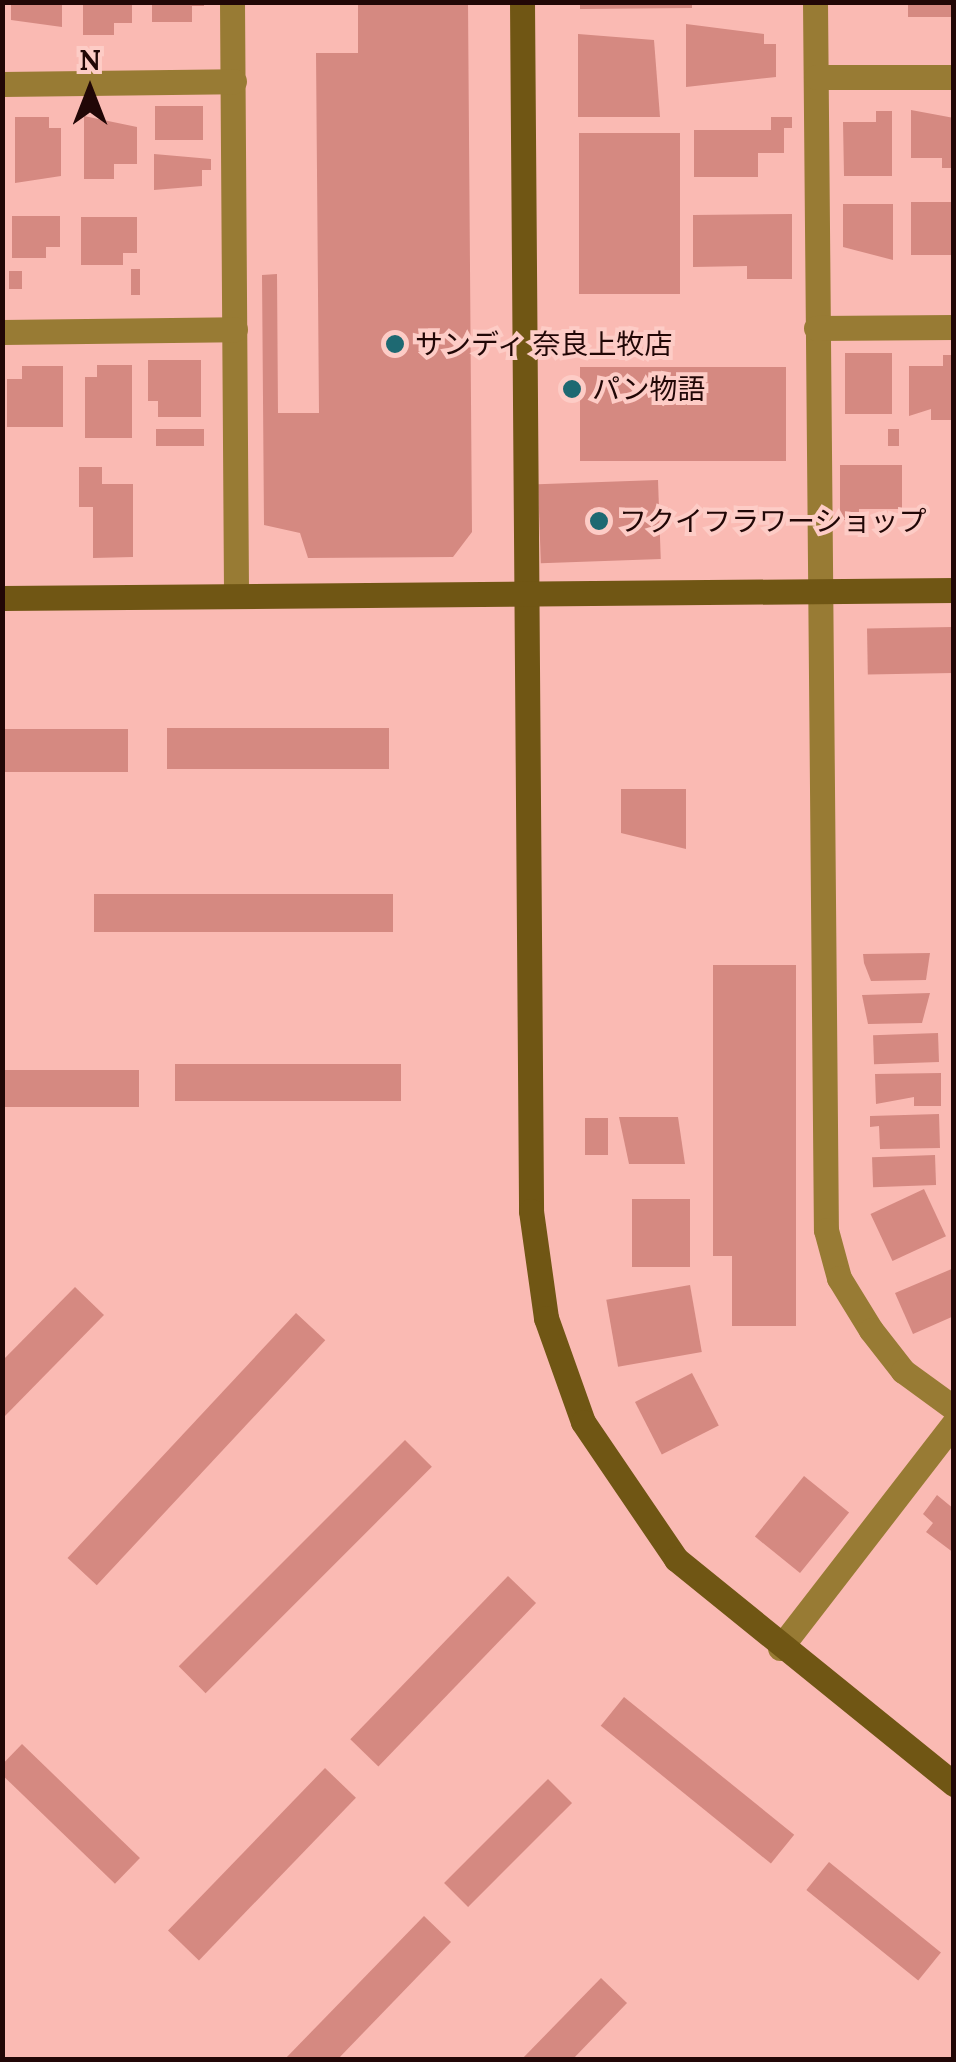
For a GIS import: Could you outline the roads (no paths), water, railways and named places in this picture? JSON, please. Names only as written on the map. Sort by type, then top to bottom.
[{"type":"street","points":[[232,2],[236,596]]},
{"type":"street","points":[[522,2],[531,1211],[546,1318],[583,1422],[640,1516],[780,1648],[954,1784]]},
{"type":"street","points":[[815,2],[826,1230],[839,1278],[871,1330],[903,1371],[954,1408]]},
{"type":"street","points":[[816,77],[954,76]]},
{"type":"street","points":[[2,84],[234,82]]},
{"type":"street","points":[[816,328],[954,327]]},
{"type":"street","points":[[2,332],[235,329]]},
{"type":"street","points":[[2,598],[954,590]]},
{"type":"street","points":[[780,1648],[954,1423]]},
{"type":"place","name":"サンディ 奈良上牧店","points":[[395,344]]},
{"type":"place","name":"パン物語","points":[[572,389]]},
{"type":"place","name":"フクイフラワーショップ","points":[[599,521]]}]
